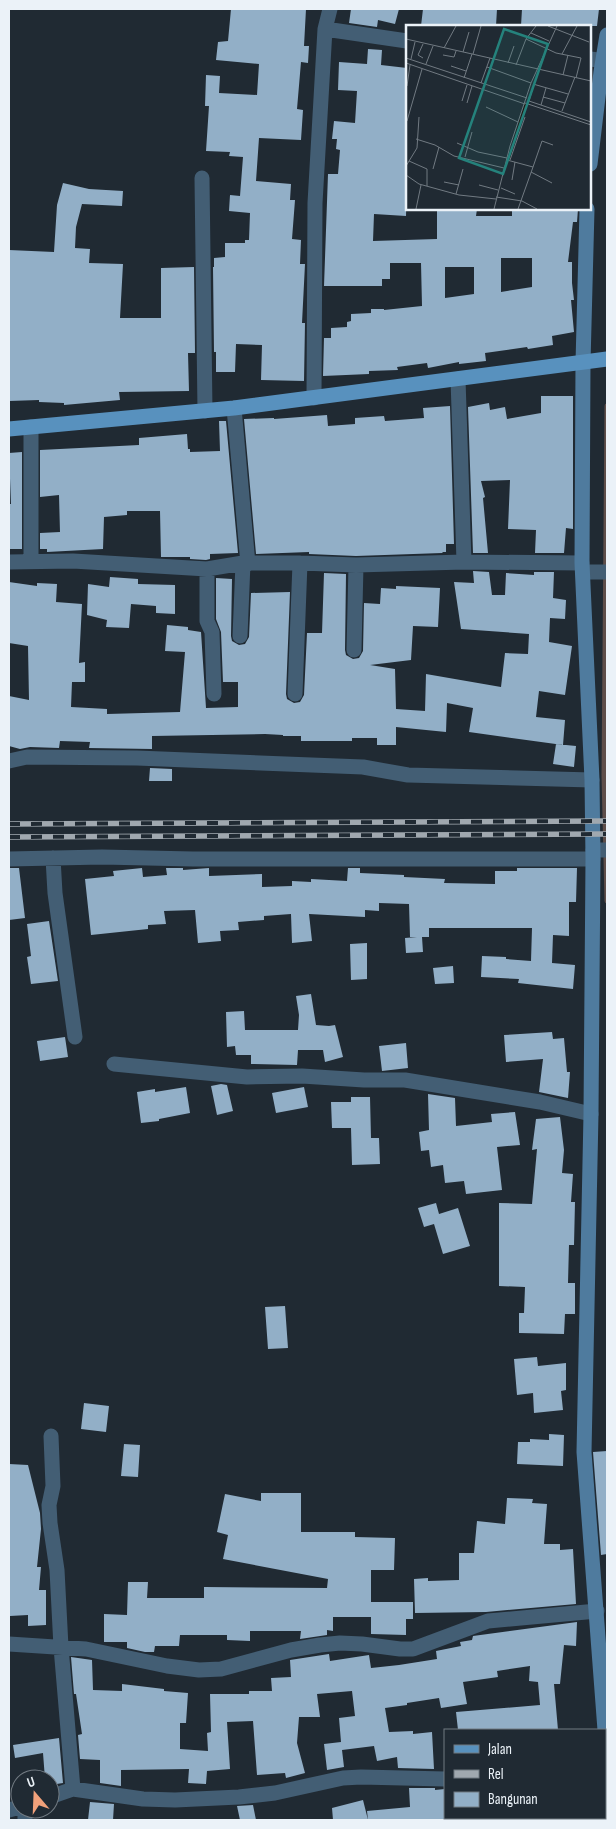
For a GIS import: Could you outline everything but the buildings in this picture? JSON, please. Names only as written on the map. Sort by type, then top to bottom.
[{"type":"main road","points":[[591,154],[600,60],[607,35]]},
{"type":"main road","points":[[587,210],[583,363],[583,568],[592,780],[599,852],[584,1452],[597,1611],[603,1638],[605,1729]]},
{"type":"main road","points":[[9,429],[234,408],[604,360]]},
{"type":"main road","points":[[606,1760],[607,1774]]},
{"type":"street","points":[[314,398],[315,203],[324,29],[330,9]]},
{"type":"street","points":[[324,29],[406,41]]},
{"type":"street","points":[[202,178],[205,411]]},
{"type":"street","points":[[458,379],[464,562]]},
{"type":"street","points":[[234,408],[245,564],[240,636]]},
{"type":"street","points":[[31,428],[31,562]]},
{"type":"street","points":[[9,562],[73,561],[207,569],[245,564],[356,565],[464,562],[583,568],[603,572]]},
{"type":"street","points":[[295,694],[300,563]]},
{"type":"street","points":[[354,650],[356,565]]},
{"type":"street","points":[[207,569],[207,621],[212,632],[214,694]]},
{"type":"street","points":[[9,761],[27,757],[137,758],[363,767],[408,775],[592,780]]},
{"type":"street","points":[[9,859],[193,860],[599,852]]},
{"type":"street","points":[[53,858],[55,893],[75,1037]]},
{"type":"street","points":[[114,1064],[247,1077],[302,1076],[364,1080],[404,1080],[540,1102],[591,1114]]},
{"type":"street","points":[[52,1436],[53,1486],[49,1514],[57,1570],[61,1647],[73,1789]]},
{"type":"street","points":[[9,1644],[61,1647],[114,1654],[167,1666],[199,1670],[221,1669],[291,1650],[320,1645],[354,1644],[413,1649],[488,1621],[597,1611]]},
{"type":"street","points":[[60,1794],[73,1789],[143,1799],[175,1800],[255,1796],[343,1778],[444,1779]]},
{"type":"waterway","points":[[607,406],[604,776],[607,901]]},
{"type":"railway","points":[[9,824],[607,821]]},
{"type":"railway","points":[[9,837],[607,834]]}]
